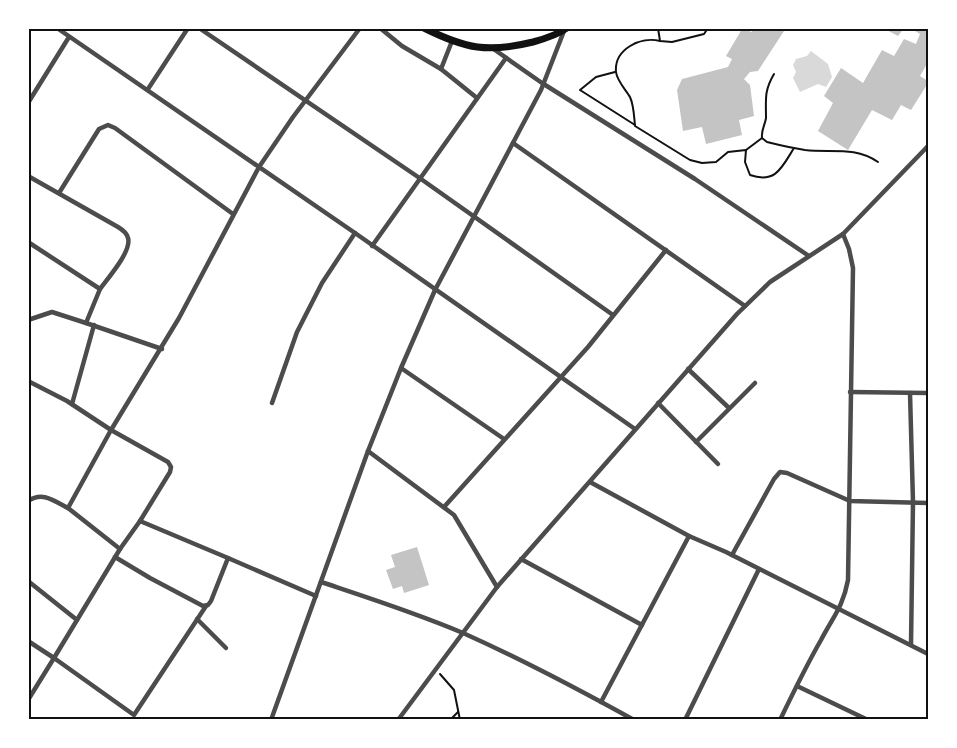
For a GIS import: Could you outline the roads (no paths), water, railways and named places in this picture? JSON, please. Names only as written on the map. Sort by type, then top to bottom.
[{"type":"main road","points":[[424,28],[452,41],[495,50],[542,40],[566,30]]},
{"type":"street","points":[[57,28],[635,429]]},
{"type":"street","points":[[148,89],[188,28]]},
{"type":"street","points":[[199,28],[421,179],[614,315]]},
{"type":"street","points":[[68,508],[111,430],[162,349],[259,166],[305,100],[360,28]]},
{"type":"street","points":[[380,28],[402,46],[441,69],[477,98]]},
{"type":"street","points":[[272,720],[368,451],[401,368],[435,290],[513,143],[566,30]]},
{"type":"street","points":[[28,103],[69,37]]},
{"type":"street","points":[[441,69],[452,41]]},
{"type":"street","points":[[495,50],[542,83],[695,179],[809,256]]},
{"type":"street","points":[[372,246],[506,58]]},
{"type":"street","points":[[59,193],[99,129],[108,125],[116,128],[233,214]]},
{"type":"street","points":[[513,143],[745,306]]},
{"type":"street","points":[[398,720],[497,587],[745,306],[770,282],[843,234],[928,146]]},
{"type":"street","points":[[28,176],[118,227],[126,233],[128,238],[127,252],[100,289],[86,323]]},
{"type":"street","points":[[273,403],[297,332],[322,283],[355,233]]},
{"type":"street","points":[[780,720],[821,638],[845,598],[848,580],[853,268],[843,234]]},
{"type":"street","points":[[28,242],[100,289]]},
{"type":"street","points":[[444,507],[560,378],[666,250]]},
{"type":"street","points":[[28,320],[52,312],[162,349]]},
{"type":"street","points":[[72,404],[94,325]]},
{"type":"street","points":[[401,368],[504,440]]},
{"type":"street","points":[[688,369],[729,408]]},
{"type":"street","points":[[28,381],[72,404],[111,430],[163,458],[171,467],[140,521],[120,549],[28,700]]},
{"type":"street","points":[[696,442],[755,383]]},
{"type":"street","points":[[850,392],[928,393]]},
{"type":"street","points":[[910,393],[913,502],[911,645]]},
{"type":"street","points":[[658,403],[718,464]]},
{"type":"street","points":[[368,451],[454,515],[497,587]]},
{"type":"street","points":[[732,555],[780,472],[850,501],[928,502]]},
{"type":"street","points":[[590,482],[689,536],[732,555],[928,654]]},
{"type":"street","points":[[28,501],[43,495],[68,508],[120,549]]},
{"type":"street","points":[[140,521],[316,596]]},
{"type":"street","points":[[601,702],[689,536]]},
{"type":"street","points":[[115,557],[150,578],[206,606]]},
{"type":"street","points":[[28,641],[134,715],[211,601],[228,558]]},
{"type":"street","points":[[521,559],[642,624]]},
{"type":"street","points":[[685,720],[759,569]]},
{"type":"street","points":[[28,581],[77,620]]},
{"type":"street","points":[[321,582],[396,607],[463,634],[634,720]]},
{"type":"street","points":[[197,619],[226,648]]},
{"type":"street","points":[[797,686],[868,720]]}]
